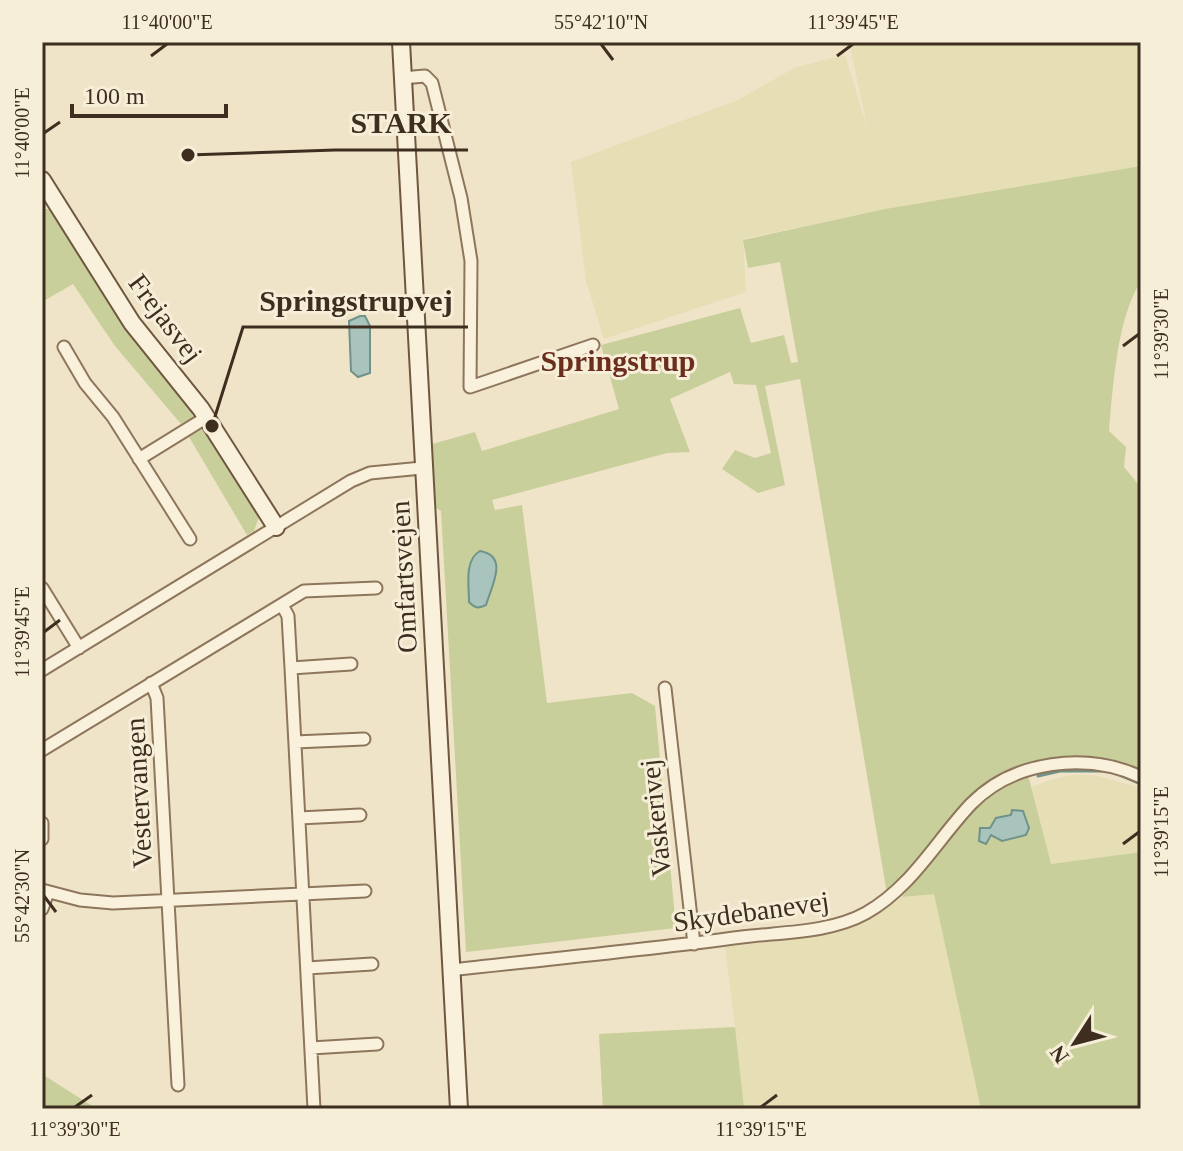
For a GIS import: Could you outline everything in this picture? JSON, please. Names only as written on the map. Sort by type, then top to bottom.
[{"type":"main road","name":"Omfartsvejen","points":[[401,42],[459,1109]]},
{"type":"main road","name":"Frejasvej","points":[[42,180],[48,200],[140,334],[177,376],[207,417],[276,527]]},
{"type":"street","points":[[402,78],[425,76],[432,83],[461,198],[472,272],[470,387],[593,345]]},
{"type":"street","points":[[64,347],[190,539]]},
{"type":"street","points":[[139,459],[207,417]]},
{"type":"street","points":[[42,670],[359,477],[380,471],[422,468]]},
{"type":"street","points":[[42,588],[79,648]]},
{"type":"street","name":"Vestervangen","points":[[42,750],[304,591],[376,588]]},
{"type":"street","points":[[282,605],[288,616],[314,1109]]},
{"type":"street","points":[[291,668],[351,664]]},
{"type":"street","name":"Vestervangen","points":[[151,683],[157,698],[178,1085]]},
{"type":"street","name":"Vaskerivej","points":[[665,688],[694,944]]},
{"type":"street","points":[[295,742],[364,739]]},
{"type":"street","name":"Skydebanevej","points":[[451,970],[832,926],[865,914],[891,896],[973,802],[1017,775],[1060,763],[1083,762],[1122,769],[1141,777]]},
{"type":"street","points":[[299,818],[360,815]]},
{"type":"street","points":[[42,823],[42,839]]},
{"type":"street","name":"Vestervangen","points":[[42,909],[45,891],[102,903],[365,891]]},
{"type":"street","points":[[307,968],[372,964]]},
{"type":"street","points":[[311,1048],[377,1044]]},
{"type":"shaded area","points":[[849,42],[1141,42],[1141,166],[885,209],[743,239],[746,292],[604,339],[586,281],[571,162],[738,100],[796,67],[845,55],[868,130]]},
{"type":"shaded area","points":[[1072,775],[1094,775],[1141,788],[1141,852],[1051,864],[1030,788]]},
{"type":"shaded area","points":[[934,893],[981,1109],[603,1109],[599,1034],[735,1027],[725,947],[834,934],[868,919],[902,897]]},
{"type":"green space","points":[[1141,166],[1141,281],[1121,333],[1109,431],[1126,447],[1124,467],[1138,484],[1141,519],[1141,774],[1098,760],[1000,779],[887,894],[800,379],[765,386],[785,485],[758,493],[722,469],[735,450],[755,458],[771,453],[756,385],[734,384],[730,372],[670,399],[690,452],[667,453],[492,500],[495,510],[522,505],[547,703],[632,693],[655,706],[676,928],[466,952],[441,511],[435,507],[432,444],[475,432],[482,451],[619,409],[601,345],[740,308],[751,343],[784,335],[791,363],[798,362],[780,262],[748,268],[743,240],[885,209]]},
{"type":"green space","points":[[51,209],[110,305],[182,395],[193,417],[181,424],[115,346],[73,284],[42,302],[42,211]]},
{"type":"green space","points":[[201,430],[206,431],[259,517],[254,531],[247,535],[189,437]]},
{"type":"green space","points":[[1028,775],[1051,864],[1141,852],[1141,1109],[981,1109],[934,894],[902,897],[941,842],[972,809],[1008,783]]},
{"type":"green space","points":[[735,1027],[744,1109],[603,1109],[599,1034]]},
{"type":"green space","points":[[42,1074],[97,1109],[42,1109]]},
{"type":"water","points":[[365,316],[370,326],[370,373],[358,377],[351,371],[349,321]]},
{"type":"water","points":[[480,551],[494,559],[496,572],[486,605],[475,607],[469,602],[469,567]]},
{"type":"water","points":[[1012,810],[1023,811],[1029,828],[1026,835],[1002,841],[991,835],[986,844],[979,841],[980,828],[990,828],[996,818],[1011,815]]},
{"type":"waterway","points":[[1038,776],[1060,771],[1101,771]]},
{"type":"waterway","points":[[1120,775],[1141,784]]},
{"type":"place","name":"STARK","points":[[188,155]]},
{"type":"place","name":"Springstrupvej","points":[[212,426]]},
{"type":"district","name":"Springstrup","points":[[618,361]]}]
